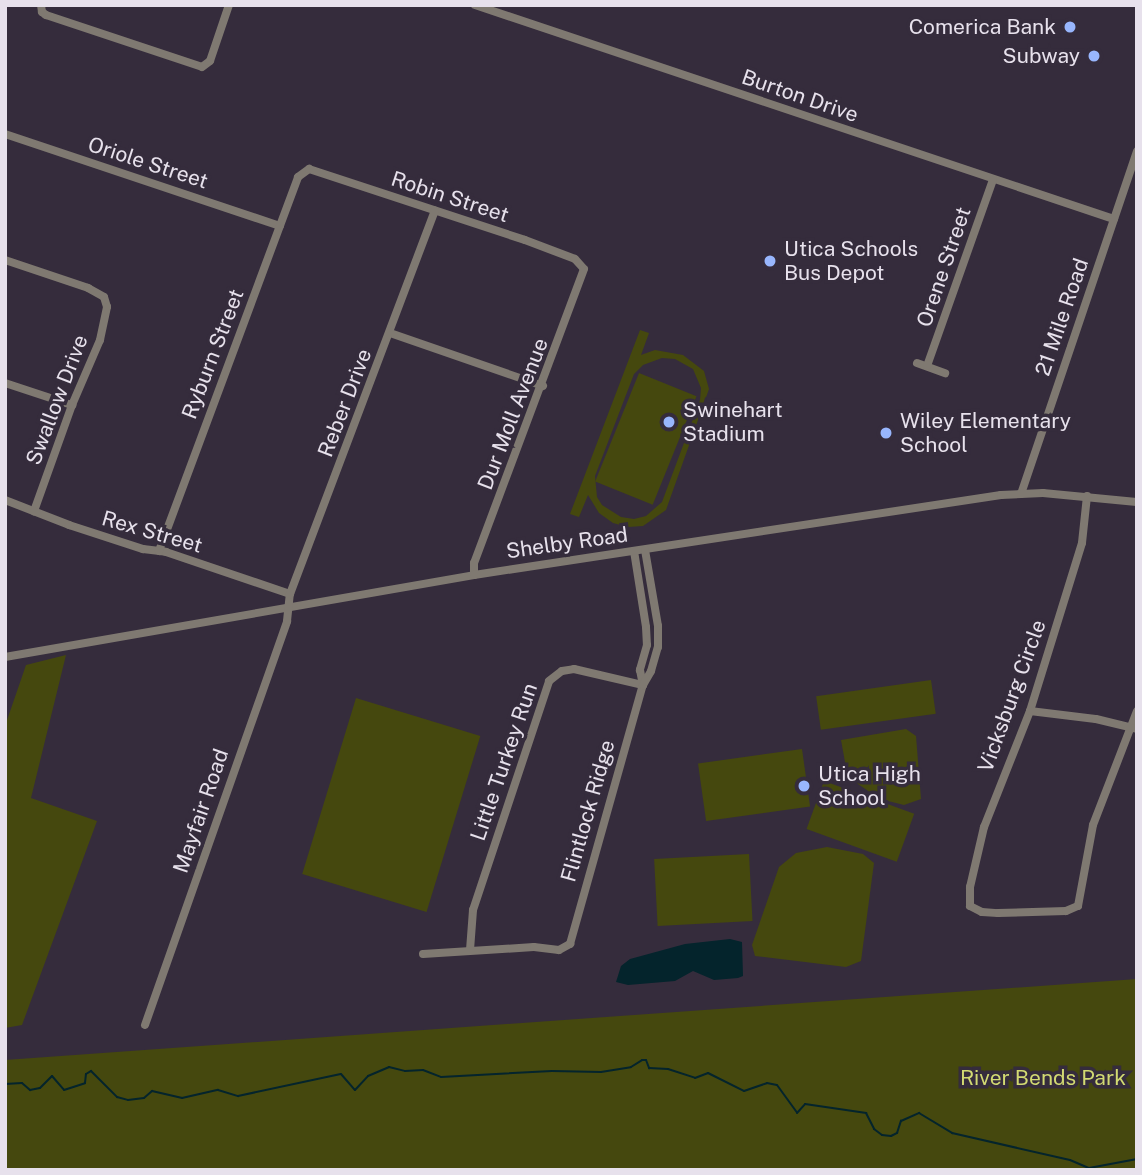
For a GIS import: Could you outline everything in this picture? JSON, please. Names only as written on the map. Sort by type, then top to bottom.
[{"type":"street","points":[[41,8],[205,67],[210,61],[229,5]]},
{"type":"street","name":"Burton Drive","points":[[475,5],[1114,219]]},
{"type":"street","name":"Oriole Street","points":[[5,134],[280,226]]},
{"type":"street","name":"21 Mile Road","points":[[1021,494],[1137,151]]},
{"type":"street","name":"Ryburn Street","points":[[159,551],[280,226],[304,170]]},
{"type":"street","name":"Robin Street","points":[[304,170],[317,171],[569,256],[583,266]]},
{"type":"street","name":"Orene Street","points":[[927,366],[993,180]]},
{"type":"street","name":"Reber Drive","points":[[289,608],[290,594],[435,210]]},
{"type":"street","name":"Swallow Drive","points":[[5,260],[88,288],[106,301],[107,319],[72,405],[34,511]]},
{"type":"street","name":"Dur Moll Avenue","points":[[474,575],[474,563],[584,275],[583,266]]},
{"type":"street","points":[[390,333],[543,386]]},
{"type":"street","points":[[917,363],[945,373]]},
{"type":"street","points":[[5,383],[72,405]]},
{"type":"street","name":"Shelby Road","points":[[5,657],[474,575],[824,520],[1021,494],[1087,496],[1137,502]]},
{"type":"street","name":"Vicksburg Circle","points":[[1087,496],[1082,543],[1030,711],[984,827],[970,887],[970,906],[982,912],[998,913],[1066,911],[1078,906],[1093,825],[1134,728]]},
{"type":"street","name":"Rex Street","points":[[5,500],[143,549],[159,551],[290,594]]},
{"type":"street","name":"Flintlock Ridge","points":[[470,950],[534,947],[559,950],[568,947],[643,685],[651,671],[657,647],[657,620],[645,550]]},
{"type":"street","name":"Flintlock Ridge","points":[[634,551],[646,622],[647,645],[640,670],[643,685]]},
{"type":"street","name":"Mayfair Road","points":[[145,1025],[289,608]]},
{"type":"street","points":[[646,622],[657,620]]},
{"type":"street","name":"Little Turkey Run","points":[[470,950],[471,921],[476,901],[549,681],[562,671],[574,669],[643,685]]},
{"type":"street","points":[[1030,711],[1134,728],[1137,711]]},
{"type":"street","points":[[423,954],[470,950]]},
{"type":"green space","points":[[640,330],[649,333],[641,355],[655,350],[683,355],[704,371],[709,389],[666,510],[643,526],[628,527],[613,523],[599,513],[588,495],[579,517],[570,514]],"holes":[[[662,358],[675,359],[693,369],[701,388],[700,400],[662,502],[646,516],[634,519],[621,517],[602,505],[597,497],[595,476],[634,374],[643,365]]]},
{"type":"green space","points":[[639,373],[696,396],[653,505],[595,481]]},
{"type":"green space","points":[[66,655],[31,798],[97,821],[22,1025],[5,1028],[5,726],[26,665]]},
{"type":"green space","points":[[931,680],[936,714],[821,730],[816,696]]},
{"type":"green space","points":[[356,698],[480,736],[427,912],[302,874]]},
{"type":"green space","points":[[906,729],[916,736],[921,799],[904,805],[880,799],[858,784],[845,762],[841,740]]},
{"type":"green space","points":[[802,749],[810,806],[706,821],[698,764]]},
{"type":"green space","points":[[824,781],[914,814],[897,862],[807,829]]},
{"type":"green space","points":[[827,847],[863,854],[874,863],[861,961],[846,967],[755,956],[752,945],[779,867],[796,853]]},
{"type":"green space","points":[[749,854],[753,921],[658,926],[654,859]]},
{"type":"green space","name":"River Bends Park","points":[[1137,979],[1137,1170],[5,1170],[5,1060]]},
{"type":"water","points":[[730,939],[742,942],[743,976],[738,978],[714,980],[693,971],[675,981],[628,985],[616,982],[621,966],[630,959],[685,944]]},
{"type":"waterway","points":[[5,1084],[22,1083],[30,1090],[40,1088],[52,1076],[64,1090],[85,1083],[86,1074],[91,1071],[117,1097],[128,1100],[144,1098],[152,1091],[182,1098],[218,1090],[238,1096],[341,1074],[355,1090],[368,1076],[389,1067],[405,1071],[423,1070],[441,1077],[552,1071],[601,1072],[631,1067],[646,1060],[649,1068],[668,1069],[695,1078],[708,1073],[744,1091],[767,1083],[777,1085],[797,1113],[805,1104],[866,1113],[874,1129],[882,1135],[891,1136],[897,1133],[901,1121],[919,1113],[952,1133],[1070,1160],[1089,1168],[1137,1159]]},
{"type":"place","name":"Comerica Bank","points":[[1070,27]]},
{"type":"place","name":"Subway","points":[[1094,56]]},
{"type":"place","name":"Utica Schools Bus Depot","points":[[770,261]]},
{"type":"place","name":"Swinehart Stadium","points":[[669,422]]},
{"type":"place","name":"Wiley Elementary School","points":[[886,433]]},
{"type":"place","name":"Utica High School","points":[[804,786]]}]
